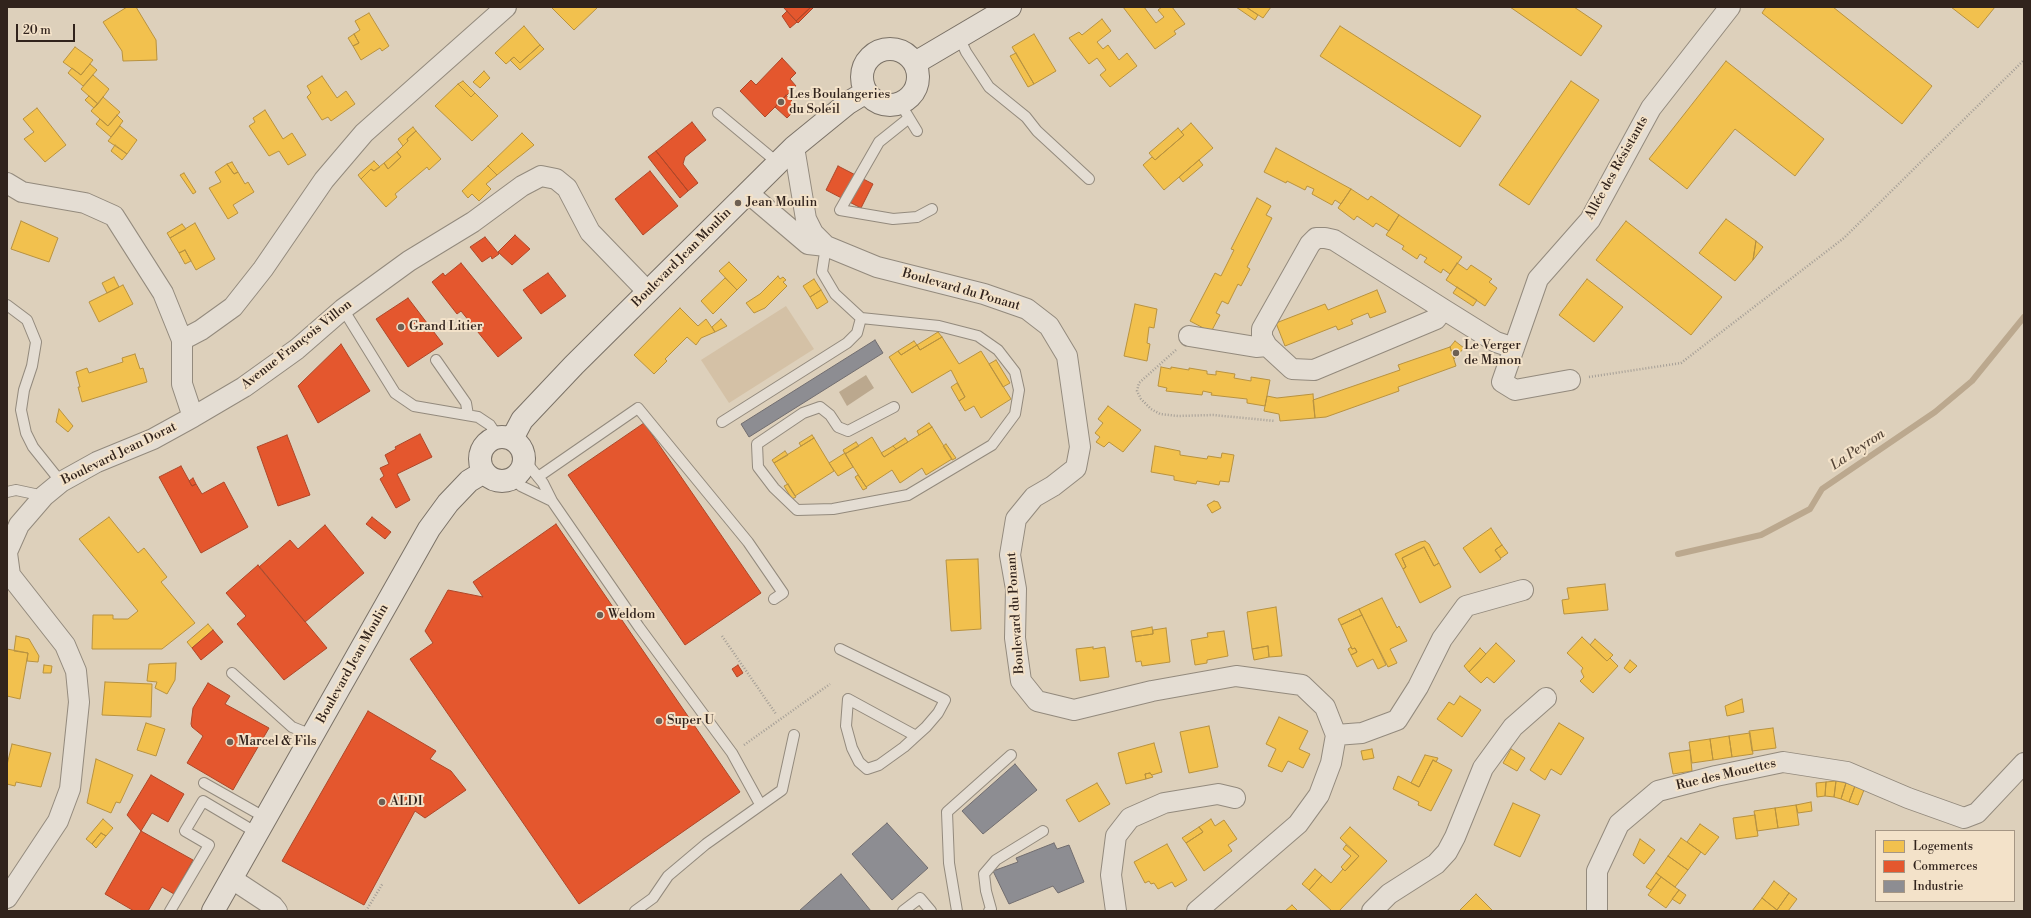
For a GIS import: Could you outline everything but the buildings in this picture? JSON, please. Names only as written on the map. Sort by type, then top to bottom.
[{"type":"street","points":[[182,340],[201,330],[233,307],[263,268],[324,180],[364,133],[506,7]]},
{"type":"street","points":[[915,64],[1010,7]]},
{"type":"street","name":"Allée des Résistants","points":[[1570,380],[1515,390],[1502,382],[1538,279],[1590,220],[1651,108],[1730,7]]},
{"type":"street","points":[[890,48],[905,52],[915,64],[918,72],[918,82],[908,98],[904,110],[881,103],[873,99],[866,92],[862,78],[865,63],[875,52],[890,48]]},
{"type":"street","name":"Boulevard Jean Moulin","points":[[505,438],[648,292],[794,147],[848,103],[866,92]]},
{"type":"street","name":"Boulevard du Ponant","points":[[794,147],[806,219],[814,232],[826,246]]},
{"type":"street","name":"Avenue François Villon","points":[[193,417],[244,387],[297,349],[343,309],[409,261],[474,222],[522,186],[541,176],[556,179],[567,188],[590,232],[648,292]]},
{"type":"street","points":[[7,183],[22,192],[85,203],[114,216],[163,293],[182,340],[182,384],[193,417]]},
{"type":"street","name":"Boulevard du Ponant","points":[[748,193],[782,224],[808,244],[826,246],[878,266],[984,294],[1027,309],[1049,326],[1067,356],[1080,447],[1076,468],[1053,486],[1034,497],[1016,520],[1010,555],[1016,589],[1015,638],[1021,681],[1037,701],[1074,710],[1152,692],[1236,676],[1302,685],[1324,707],[1336,734]]},
{"type":"street","points":[[782,224],[803,203]]},
{"type":"street","points":[[1443,309],[1436,319],[1314,370],[1292,369],[1267,346],[1262,337],[1262,329],[1310,244],[1316,238],[1334,240],[1496,342],[1514,348]]},
{"type":"street","points":[[1189,336],[1256,347],[1267,346]]},
{"type":"street","name":"Boulevard Jean Dorat","points":[[7,898],[58,821],[68,795],[70,789],[79,702],[76,671],[65,645],[10,575],[7,553],[19,525],[44,496],[61,482],[97,462],[153,439],[193,417]]},
{"type":"street","points":[[505,438],[519,444],[532,469],[522,470],[512,478],[499,481],[490,478],[480,465],[481,451],[485,444],[505,438]]},
{"type":"street","name":"Boulevard Jean Moulin","points":[[213,911],[429,529],[448,503],[468,480],[484,472]]},
{"type":"street","points":[[1197,911],[1298,824],[1319,795],[1331,763],[1336,734],[1362,733],[1397,720],[1418,686],[1442,639],[1466,606],[1523,590]]},
{"type":"street","points":[[1372,911],[1389,894],[1436,864],[1447,852],[1455,837],[1483,768],[1513,727],[1546,698]]},
{"type":"street","name":"Rue des Mouettes","points":[[1597,911],[1597,871],[1619,824],[1658,791],[1716,776],[1783,762],[1847,772],[1908,798],[1964,818],[1977,813],[2024,763]]},
{"type":"street","points":[[1116,911],[1111,875],[1116,836],[1130,818],[1164,803],[1218,794],[1235,798]]},
{"type":"street","points":[[232,878],[273,906],[277,911]]},
{"type":"lane","points":[[959,37],[966,52],[988,87],[1026,117],[1037,131],[1089,179]]},
{"type":"lane","points":[[918,131],[904,110],[879,142],[840,210],[893,219],[916,217],[932,210]]},
{"type":"lane","points":[[718,113],[778,163]]},
{"type":"lane","points":[[826,246],[822,272],[835,294],[861,318],[939,326],[978,336],[998,350],[1015,372],[1019,390],[1015,414],[992,445],[908,495],[833,509],[797,510],[774,488],[758,467],[756,444],[803,413],[820,407],[830,415],[838,427],[848,431],[894,407]]},
{"type":"lane","points":[[7,305],[26,320],[36,342],[32,366],[24,390],[21,410],[26,433],[33,447],[61,482]]},
{"type":"lane","points":[[343,309],[395,393],[414,406],[478,417],[505,438]]},
{"type":"lane","points":[[722,422],[847,343],[857,333],[861,318]]},
{"type":"lane","points":[[436,360],[466,403],[468,415]]},
{"type":"lane","points":[[760,804],[732,753],[651,645],[552,501],[532,469],[638,408],[748,542],[783,593],[774,599]]},
{"type":"lane","points":[[512,478],[521,486],[552,501]]},
{"type":"lane","points":[[7,492],[16,490],[44,496]]},
{"type":"lane","points":[[840,649],[850,658],[945,700],[938,713],[916,736],[904,747],[879,765],[867,769],[859,762],[852,748],[846,726],[848,698],[916,736]]},
{"type":"lane","points":[[232,673],[292,727],[312,736]]},
{"type":"lane","points":[[635,911],[653,898],[668,876],[706,844],[760,804],[782,790],[794,735]]},
{"type":"lane","points":[[957,911],[948,863],[947,812],[1011,754]]},
{"type":"lane","points":[[204,783],[232,799],[262,826]]},
{"type":"lane","points":[[170,911],[209,845],[185,831],[203,801],[262,826]]},
{"type":"lane","points":[[989,911],[991,910],[986,891],[984,874],[996,860],[1043,831]]},
{"type":"lane","points":[[903,911],[920,898],[931,911]]},
{"type":"path","points":[[1570,380],[1681,363],[1844,238],[2024,60]]},
{"type":"path","points":[[1189,336],[1159,366],[1139,383],[1136,391],[1141,399],[1160,414],[1178,416],[1213,415],[1275,421]]},
{"type":"path","points":[[722,636],[776,714]]},
{"type":"path","points":[[732,753],[830,684]]},
{"type":"path","points":[[366,911],[383,883]]},
{"type":"shaded area","points":[[786,306],[814,349],[729,403],[701,360]]},
{"type":"shaded area","points":[[866,375],[874,388],[847,406],[839,392]]},
{"type":"waterway","name":"La Peyron","points":[[1678,554],[1761,535],[1810,509],[1822,489],[1935,412],[1972,381],[2024,317]]},
{"type":"place","name":"Les Boulangeries du Soleil","points":[[781,102]]},
{"type":"place","name":"Jean Moulin","points":[[738,203]]},
{"type":"place","name":"Grand Litier","points":[[401,327]]},
{"type":"place","name":"Le Verger de Manon","points":[[1456,353]]},
{"type":"place","name":"Weldom","points":[[600,615]]},
{"type":"place","name":"Super U","points":[[659,721]]},
{"type":"place","name":"Marcel & Fils","points":[[230,742]]},
{"type":"place","name":"ALDI","points":[[382,802]]}]
